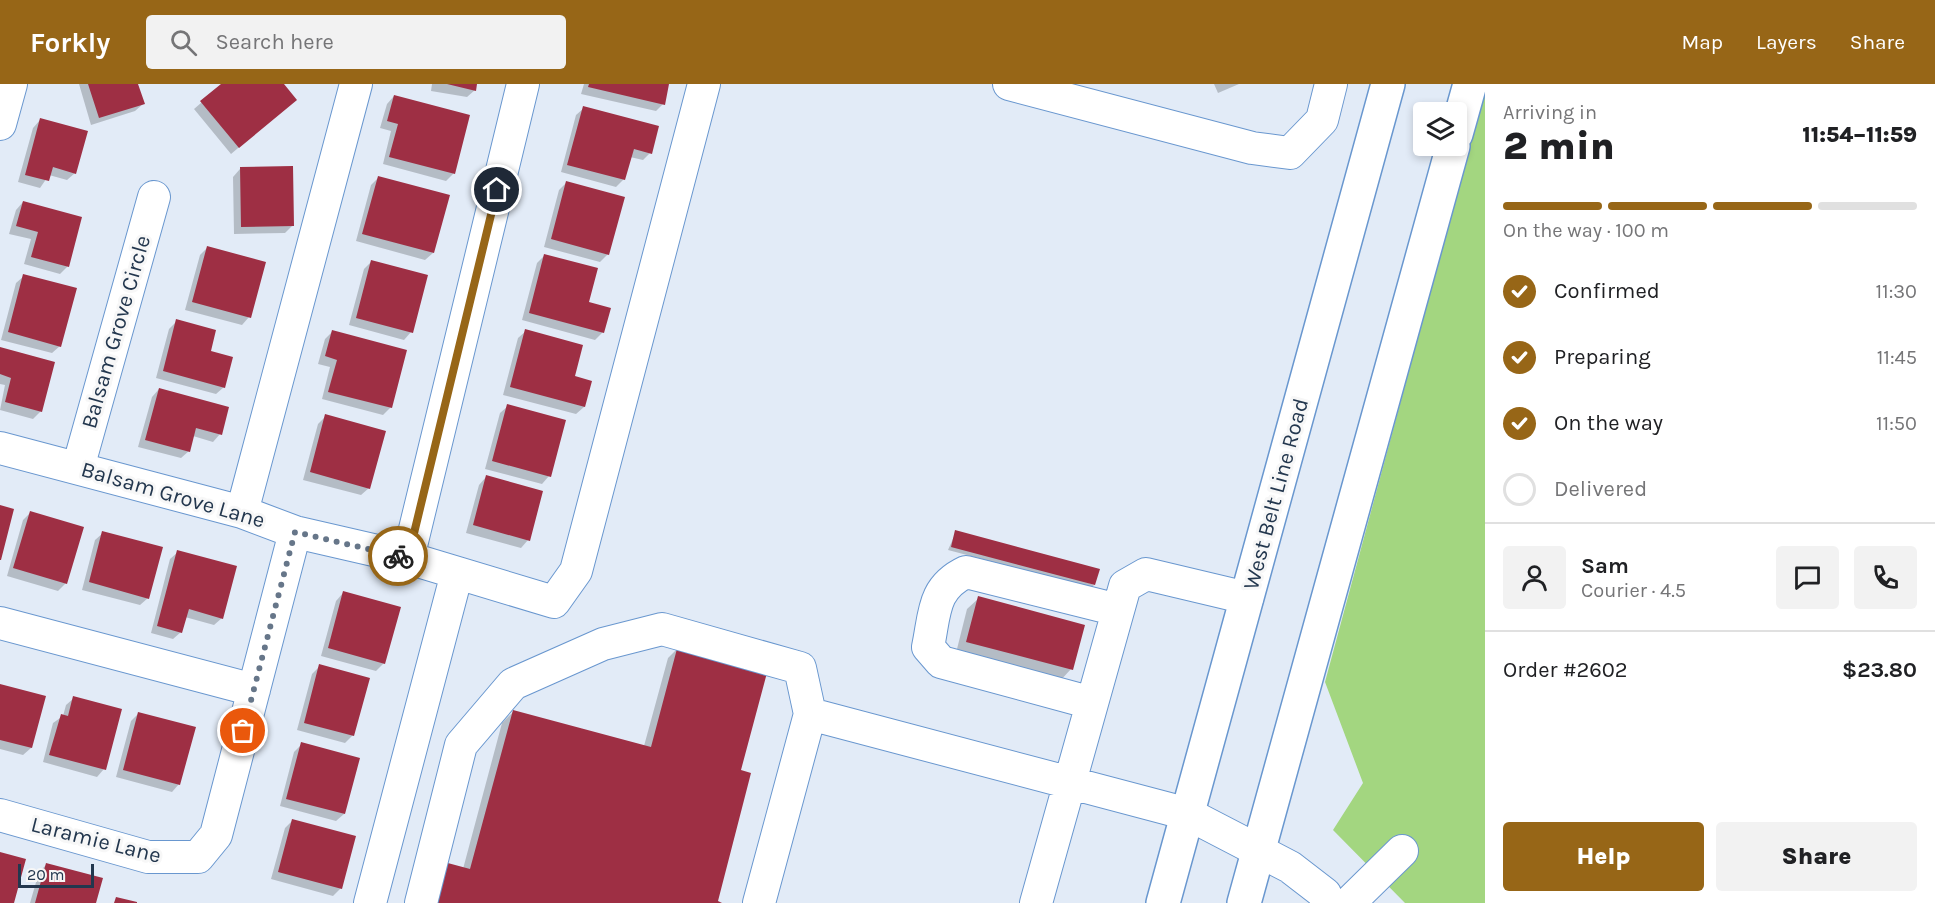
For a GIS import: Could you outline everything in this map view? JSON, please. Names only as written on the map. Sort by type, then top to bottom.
[{"type":"main road","name":"West Belt Line Road","points":[[1163,903],[1388,84]]},
{"type":"main road","points":[[1465,102],[1470,84]]},
{"type":"main road","points":[[1244,903],[1450,156]]},
{"type":"street","points":[[0,124],[11,84]]},
{"type":"street","points":[[242,512],[356,84]]},
{"type":"street","points":[[408,558],[523,84]]},
{"type":"street","name":"Balsam Grove Lane","points":[[0,448],[242,512],[295,532],[408,558],[554,602],[576,571],[704,84]]},
{"type":"street","points":[[1009,84],[1252,148],[1290,153],[1322,120],[1331,84]]},
{"type":"street","name":"Balsam Grove Circle","points":[[78,468],[154,197]]},
{"type":"street","points":[[0,622],[254,690],[295,532]]},
{"type":"street","points":[[1092,703],[941,662],[928,647],[939,593],[951,579],[966,572],[1119,610]]},
{"type":"street","points":[[370,903],[457,573]]},
{"type":"street","points":[[1036,903],[1125,586],[1146,574],[1247,598]]},
{"type":"street","points":[[421,903],[460,746],[513,684],[603,644],[662,630],[800,668],[810,714],[759,903]]},
{"type":"street","name":"Laramie Lane","points":[[0,815],[148,857],[198,857],[216,835],[254,690]]},
{"type":"street","points":[[810,714],[1188,814],[1290,867],[1325,894],[1326,903]]},
{"type":"street","points":[[1349,903],[1402,851]]},
{"type":"green space","points":[[1485,89],[1485,903],[1405,903],[1333,830],[1363,783],[1325,682]]},
{"type":"building","points":[[88,84],[138,84],[145,104],[99,118]]},
{"type":"building","points":[[221,84],[284,84],[297,100],[239,148],[200,101]]},
{"type":"building","points":[[447,84],[477,84],[476,91]]},
{"type":"building","points":[[589,84],[669,84],[665,105],[588,87]]},
{"type":"building","points":[[394,95],[470,115],[455,174],[389,157],[398,124],[387,121]]},
{"type":"building","points":[[583,106],[659,126],[652,154],[634,149],[625,180],[567,165]]},
{"type":"building","points":[[40,118],[88,131],[76,174],[53,167],[49,181],[25,175]]},
{"type":"building","points":[[293,166],[294,226],[241,227],[240,167]]},
{"type":"building","points":[[378,176],[450,195],[434,253],[362,234]]},
{"type":"building","points":[[566,181],[625,197],[609,255],[551,239]]},
{"type":"building","points":[[23,201],[82,217],[69,267],[31,257],[38,232],[16,226]]},
{"type":"building","points":[[207,246],[266,262],[251,318],[192,302]]},
{"type":"building","points":[[544,254],[598,268],[589,302],[611,308],[604,333],[529,313]]},
{"type":"building","points":[[371,260],[428,275],[413,333],[356,318]]},
{"type":"building","points":[[23,274],[77,288],[61,347],[8,332]]},
{"type":"building","points":[[176,319],[216,330],[211,351],[233,357],[225,388],[163,371]]},
{"type":"building","points":[[525,329],[583,345],[575,376],[592,381],[585,407],[510,387]]},
{"type":"building","points":[[332,330],[407,350],[392,408],[328,392],[337,360],[325,356]]},
{"type":"building","points":[[0,347],[55,362],[42,412],[5,402],[11,378],[0,374]]},
{"type":"building","points":[[159,388],[229,407],[222,435],[196,428],[190,452],[145,440]]},
{"type":"building","points":[[507,404],[566,420],[551,477],[492,461]]},
{"type":"building","points":[[325,414],[386,431],[370,489],[310,472]]},
{"type":"building","points":[[486,475],[543,491],[530,541],[473,525]]},
{"type":"building","points":[[0,505],[14,509],[1,560],[0,560]]},
{"type":"building","points":[[30,511],[84,527],[67,584],[13,568]]},
{"type":"building","points":[[955,530],[1100,569],[1095,585],[951,547]]},
{"type":"building","points":[[102,531],[163,547],[149,599],[89,582]]},
{"type":"building","points":[[177,550],[237,566],[223,619],[189,609],[182,633],[157,626]]},
{"type":"building","points":[[343,591],[401,607],[385,664],[328,648]]},
{"type":"building","points":[[978,596],[1085,625],[1073,670],[966,642]]},
{"type":"building","points":[[678,645],[768,669],[741,770],[751,773],[718,901],[722,903],[433,903],[444,862],[470,869],[513,710],[651,747]]},
{"type":"building","points":[[319,664],[370,678],[354,736],[304,723]]},
{"type":"building","points":[[0,684],[46,696],[32,748],[0,740]]},
{"type":"building","points":[[73,696],[122,709],[106,770],[49,755],[61,714],[68,716]]},
{"type":"building","points":[[138,712],[196,727],[180,785],[123,770]]},
{"type":"building","points":[[301,742],[360,758],[345,814],[286,799]]},
{"type":"building","points":[[292,819],[356,836],[342,889],[278,872]]},
{"type":"building","points":[[0,852],[26,859],[14,903],[0,903]]},
{"type":"building","points":[[46,863],[103,878],[96,903],[35,903]]},
{"type":"building","points":[[116,897],[137,902],[137,903],[114,903]]},
{"type":"way so far","points":[[243,731],[295,532],[398,556]]},
{"type":"route","points":[[398,556],[408,558],[497,190]]}]
